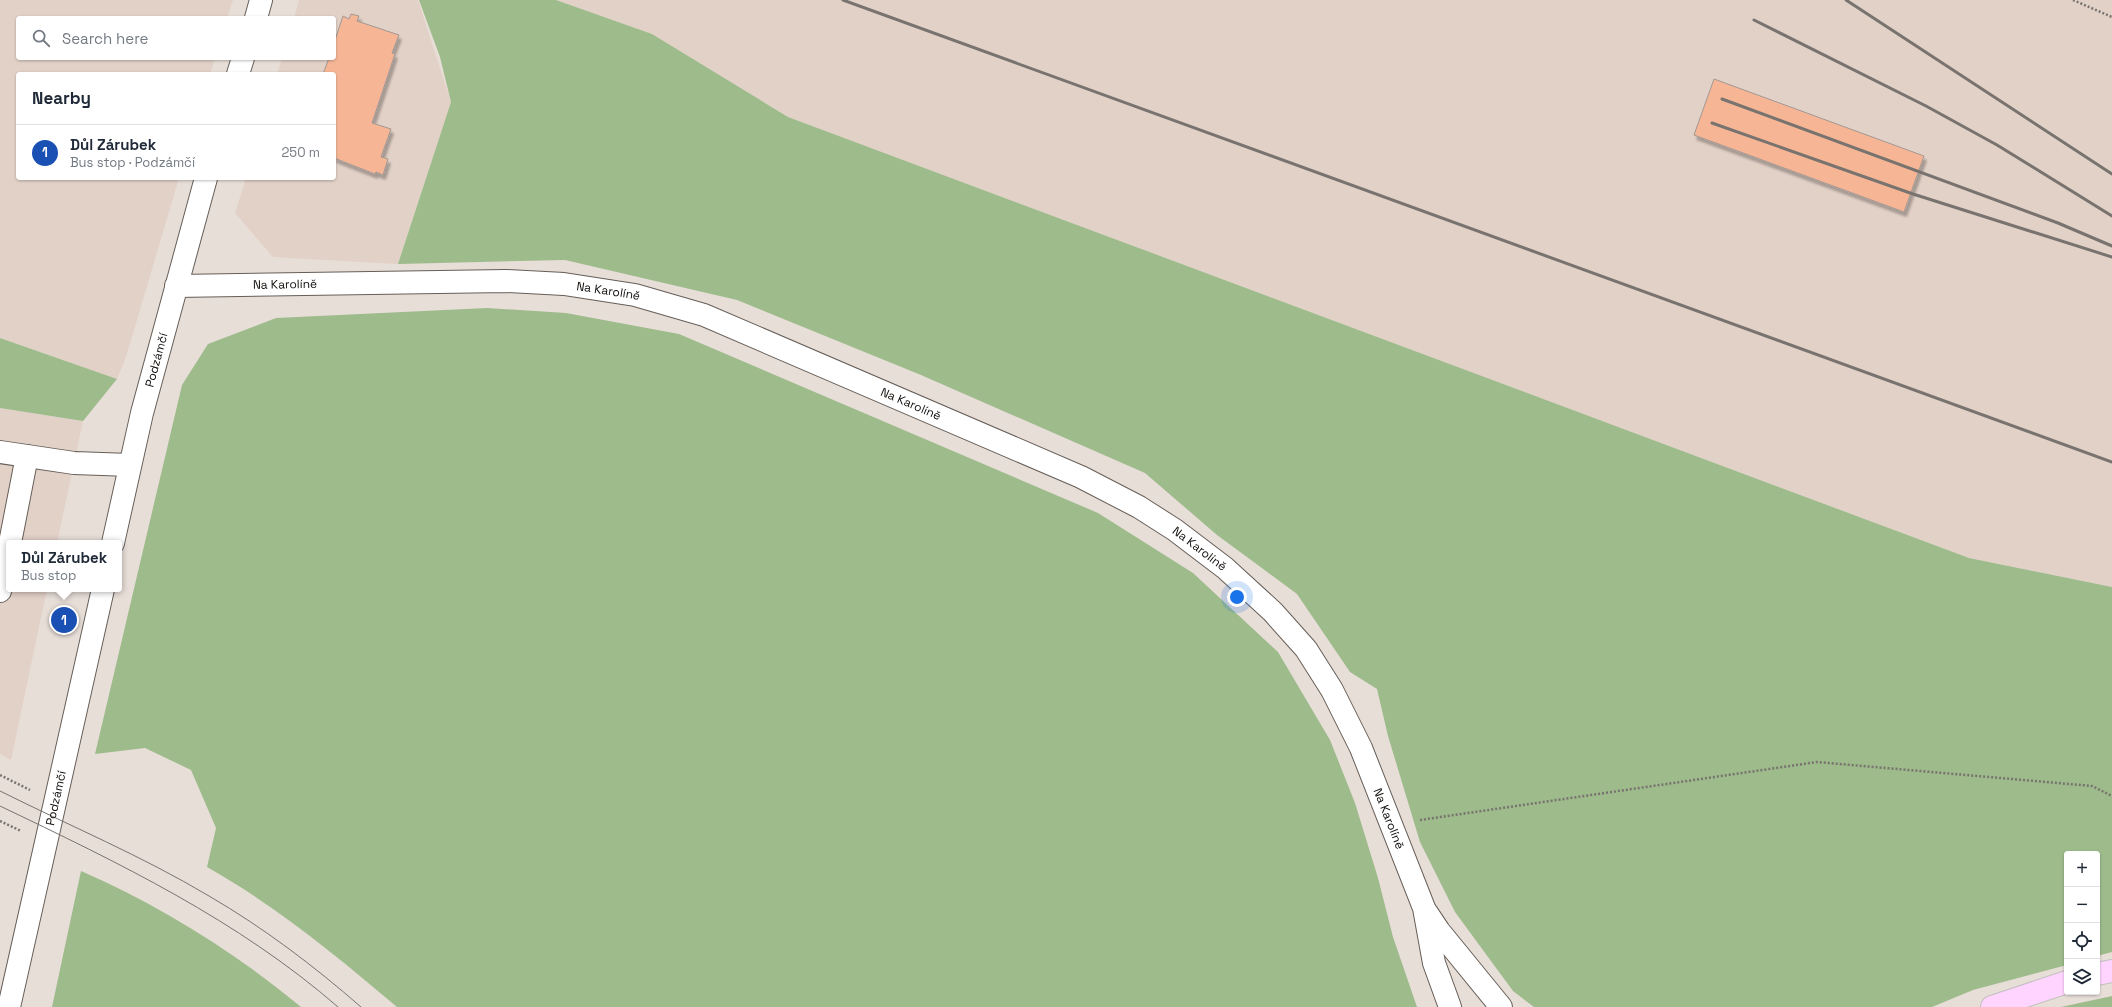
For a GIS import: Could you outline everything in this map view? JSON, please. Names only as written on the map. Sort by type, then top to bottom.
[{"type":"main road","points":[[2100,973],[2112,971]]},
{"type":"main road","points":[[1992,1007],[2064,983]]},
{"type":"street","points":[[257,16],[261,0]]},
{"type":"street","points":[[239,72],[242,60]]},
{"type":"street","name":"Podzámčí","points":[[114,540],[130,465],[176,286],[205,180]]},
{"type":"street","name":"Na Karolíně","points":[[176,286],[506,281],[564,284],[635,296],[704,315],[1081,477],[1139,506],[1193,543],[1241,582],[1289,629],[1306,649],[1332,690],[1361,748],[1424,908],[1434,963],[1450,1007]]},
{"type":"street","points":[[0,452],[74,463],[130,465]]},
{"type":"street","points":[[11,540],[27,456]]},
{"type":"street","points":[[0,591],[6,561]]},
{"type":"street","name":"Podzámčí","points":[[9,1007],[102,592]]},
{"type":"street","name":"Na Karolíně","points":[[1424,908],[1439,931],[1501,1007]]},
{"type":"path","points":[[2073,0],[2112,17]]},
{"type":"path","points":[[1391,824],[1817,762],[2092,786],[2112,796]]},
{"type":"path","points":[[0,775],[30,790]]},
{"type":"path","points":[[0,821],[21,831]]},
{"type":"shaded area","points":[[0,0],[233,0],[228,16],[16,16],[16,60],[214,60],[211,72],[16,72],[16,180],[178,180],[126,357],[117,379],[0,338]]},
{"type":"shaded area","points":[[299,0],[418,0],[451,102],[398,264],[273,257],[235,213],[245,180],[336,180],[336,72],[278,72],[281,60],[336,60],[336,16],[295,16]]},
{"type":"shaded area","points":[[556,0],[2112,0],[2112,587],[1969,558],[788,117],[652,34]]},
{"type":"shaded area","points":[[0,408],[83,421],[58,540],[6,540],[6,592],[46,592],[11,760],[0,754]]},
{"type":"green space","points":[[419,0],[556,0],[652,34],[788,117],[1969,558],[2112,587],[2112,952],[2100,955],[2100,851],[2064,851],[2064,966],[1973,990],[1932,1007],[1534,1007],[1513,991],[1455,912],[1420,842],[1388,736],[1377,689],[1350,672],[1297,594],[1217,535],[1145,473],[921,375],[737,300],[565,260],[398,264],[451,102],[440,57]]},
{"type":"green space","points":[[487,308],[566,313],[679,334],[1098,513],[1193,573],[1278,652],[1330,740],[1355,803],[1378,878],[1393,937],[1417,1007],[397,1007],[352,969],[282,915],[233,882],[207,867],[216,828],[191,770],[145,748],[95,754],[182,385],[208,344],[276,318]]},
{"type":"green space","points":[[0,338],[117,379],[83,421],[0,408]]},
{"type":"green space","points":[[81,871],[139,899],[196,931],[250,967],[301,1007],[52,1007]]},
{"type":"green space","points":[[2112,996],[2112,1007],[2061,1007]]},
{"type":"building","points":[[351,14],[359,16],[357,21],[399,35],[392,53],[395,54],[372,123],[391,129],[381,157],[388,159],[383,175],[376,172],[375,174],[336,159],[336,72],[324,72],[328,60],[336,60],[336,37],[343,16],[349,19]]},
{"type":"building","points":[[1714,79],[1924,156],[1904,212],[1694,135]]},
{"type":"tram line","points":[[0,791],[132,854],[184,881],[269,934],[361,1007]]},
{"type":"tram line","points":[[0,806],[89,849],[176,895],[260,947],[300,976],[338,1007]]},
{"type":"railway","points":[[843,0],[2112,462]]},
{"type":"railway","points":[[1846,0],[2112,174]]},
{"type":"railway","points":[[1754,20],[1926,106],[1997,145],[2112,216]]},
{"type":"railway","points":[[1722,99],[2058,223],[2112,246]]},
{"type":"railway","points":[[1712,123],[1913,194],[2112,257]]},
{"type":"place","name":"Důl Zárubek","points":[[64,620]]}]
